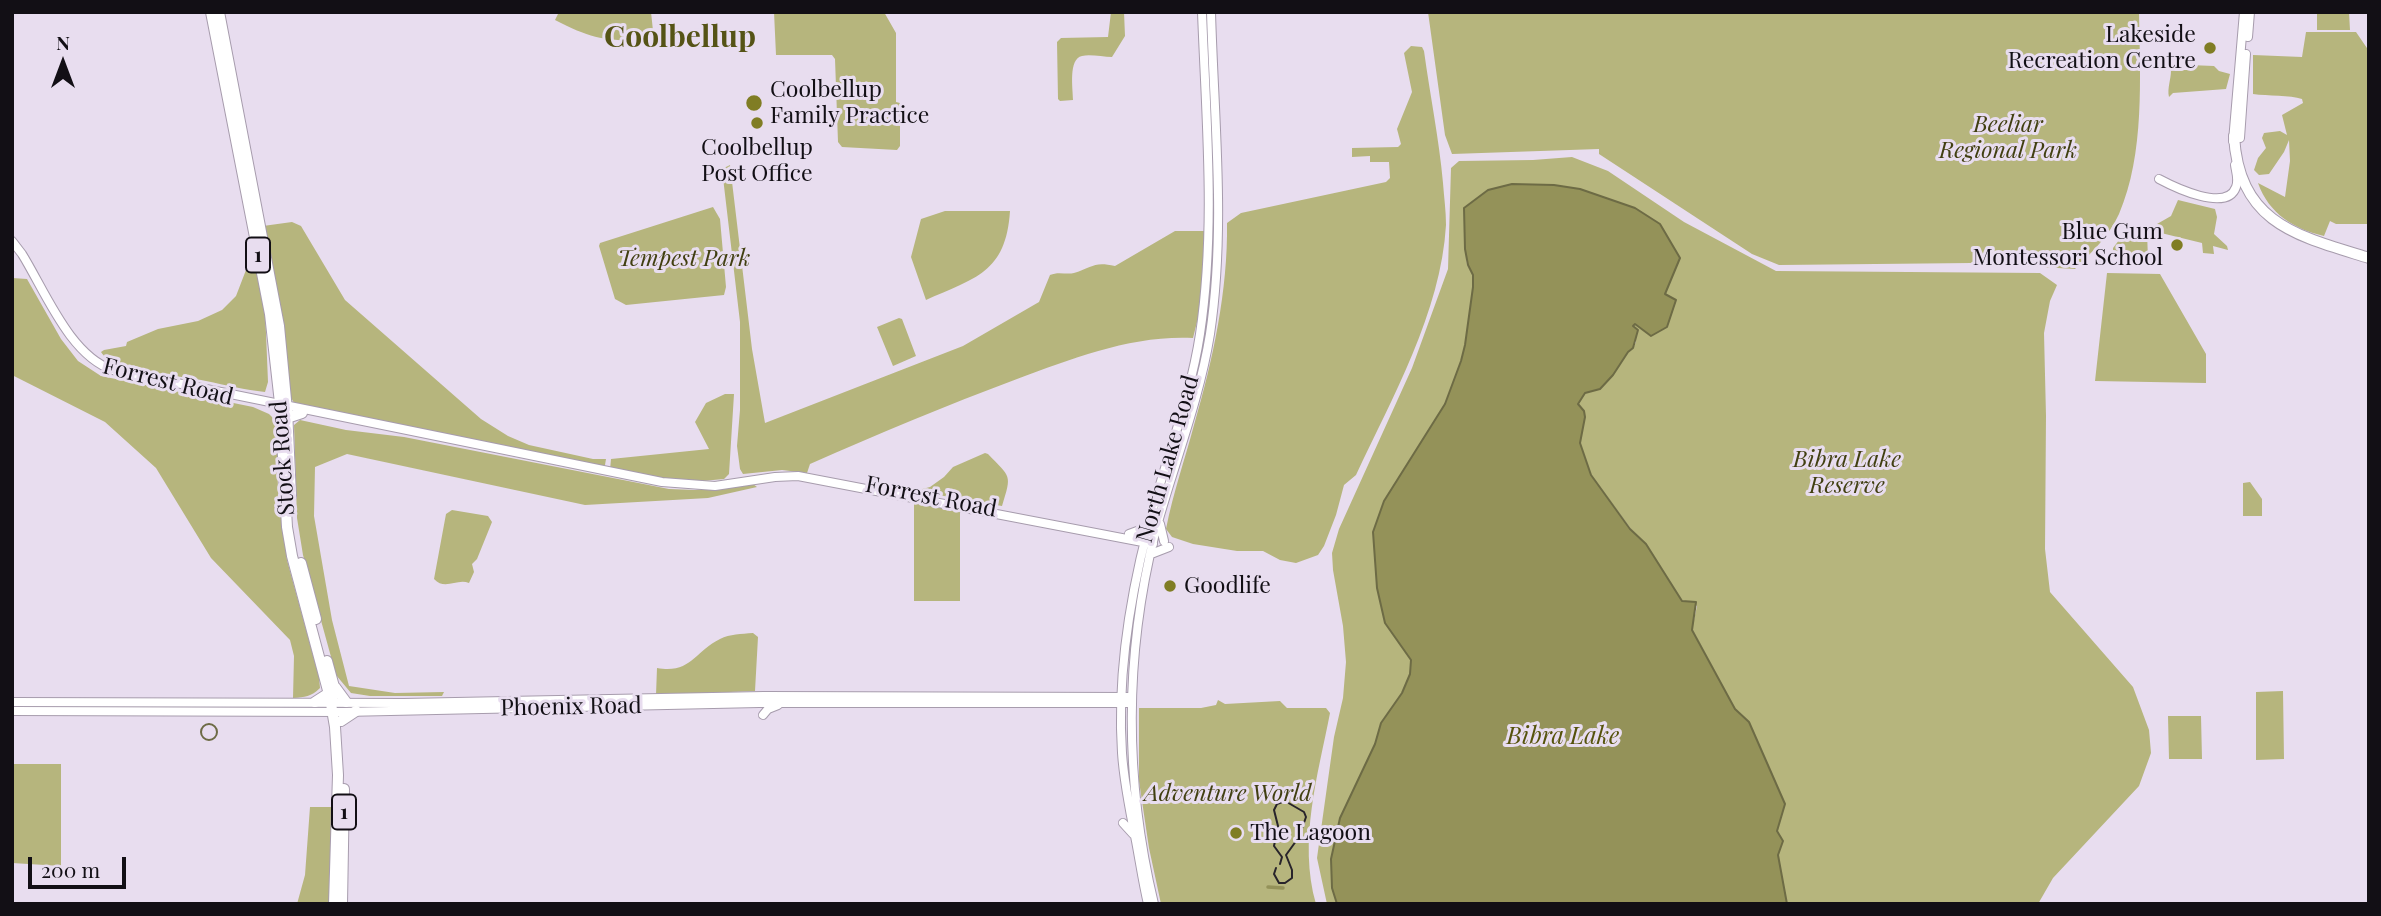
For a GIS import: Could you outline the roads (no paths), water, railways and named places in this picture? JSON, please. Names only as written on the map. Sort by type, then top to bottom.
[{"type":"highway","name":"Stock Road","points":[[218,13],[227,110],[266,295],[284,407]]},
{"type":"highway","name":"Stock Road","points":[[218,13],[279,327],[284,407],[284,504],[288,534],[335,707],[344,774],[342,904]]},
{"type":"highway","points":[[2237,137],[2248,178],[2256,194],[2271,211],[2301,231],[2366,253]]},
{"type":"highway","points":[[315,702],[356,711]]},
{"type":"highway","name":"Stock Road","points":[[334,904],[338,775],[335,707]]},
{"type":"main road","name":"North Lake Road","points":[[1154,904],[1136,800],[1123,683],[1129,613],[1143,540],[1193,373],[1204,305],[1210,243],[1210,206],[1202,12]]},
{"type":"main road","name":"North Lake Road","points":[[1143,540],[1160,518],[1193,411],[1215,295],[1219,206],[1211,12]]},
{"type":"main road","points":[[2237,137],[2244,12]]},
{"type":"main road","points":[[2159,179],[2179,189],[2217,199],[2228,197],[2235,189],[2237,182],[2233,151],[2237,137],[2250,12]]},
{"type":"main road","name":"Forrest Road","points":[[12,244],[29,266],[81,350],[104,367],[284,407]]},
{"type":"main road","name":"Forrest Road","points":[[12,244],[69,340],[82,356],[113,374],[652,481],[715,486],[786,475],[806,477],[1143,540]]},
{"type":"main road","points":[[1151,554],[1166,544],[1160,518]]},
{"type":"main road","points":[[1143,540],[1148,527]]},
{"type":"main road","name":"North Lake Road","points":[[1143,540],[1151,554],[1139,610],[1122,725],[1124,773],[1148,904]]},
{"type":"main road","points":[[1092,697],[1110,694],[1123,683]]},
{"type":"main road","name":"Phoenix Road","points":[[12,711],[335,707],[764,696],[1092,697],[1126,700]]},
{"type":"main road","name":"Phoenix Road","points":[[356,711],[787,703],[1108,703],[1126,700]]},
{"type":"main road","points":[[12,702],[315,702]]},
{"type":"main road","points":[[763,715],[771,707],[787,703]]},
{"type":"main road","points":[[1108,703],[1115,707],[1122,725]]},
{"type":"main road","points":[[1123,823],[1135,837]]},
{"type":"water","name":"Bibra Lake","points":[[1512,184],[1580,189],[1635,208],[1660,224],[1680,258],[1665,294],[1676,300],[1667,327],[1651,336],[1635,324],[1633,326],[1638,330],[1633,348],[1600,389],[1585,393],[1578,404],[1585,417],[1580,443],[1591,475],[1630,529],[1646,544],[1682,601],[1696,602],[1692,630],[1735,709],[1749,722],[1785,804],[1777,831],[1783,841],[1778,855],[1787,904],[1337,904],[1332,888],[1331,859],[1340,818],[1375,744],[1381,723],[1402,693],[1410,674],[1411,660],[1385,623],[1377,588],[1373,532],[1384,501],[1445,404],[1461,361],[1473,287],[1473,275],[1465,249],[1464,208],[1488,190]]},
{"type":"waterway","points":[[209,724],[215,726],[217,732],[215,738],[209,740],[203,738],[201,732],[203,726],[209,724]]},
{"type":"waterway","points":[[1268,887],[1283,888]]},
{"type":"railway","points":[[1276,868],[1274,874],[1279,883],[1285,883],[1292,878],[1286,855],[1299,837],[1306,817],[1304,812],[1285,801],[1277,804],[1274,810],[1278,826],[1274,846],[1282,857],[1280,864]]},
{"type":"place","name":"Lakeside Recreation Centre","points":[[2210,48]]},
{"type":"place","name":"Coolbellup Family Practice","points":[[754,103]]},
{"type":"place","name":"Coolbellup Post Office","points":[[757,123]]},
{"type":"place","name":"Blue Gum Montessori School","points":[[2177,245]]},
{"type":"place","name":"Goodlife","points":[[1170,586]]},
{"type":"place","name":"The Lagoon","points":[[1236,833]]},
{"type":"district","name":"Coolbellup","points":[[680,38]]},
{"type":"park label","name":"Beeliar Regional Park","points":[[2008,138]]},
{"type":"park label","name":"Tempest Park","points":[[684,259]]},
{"type":"park label","name":"Bibra Lake Reserve","points":[[1847,473]]},
{"type":"park label","name":"Adventure World","points":[[1228,794]]}]
